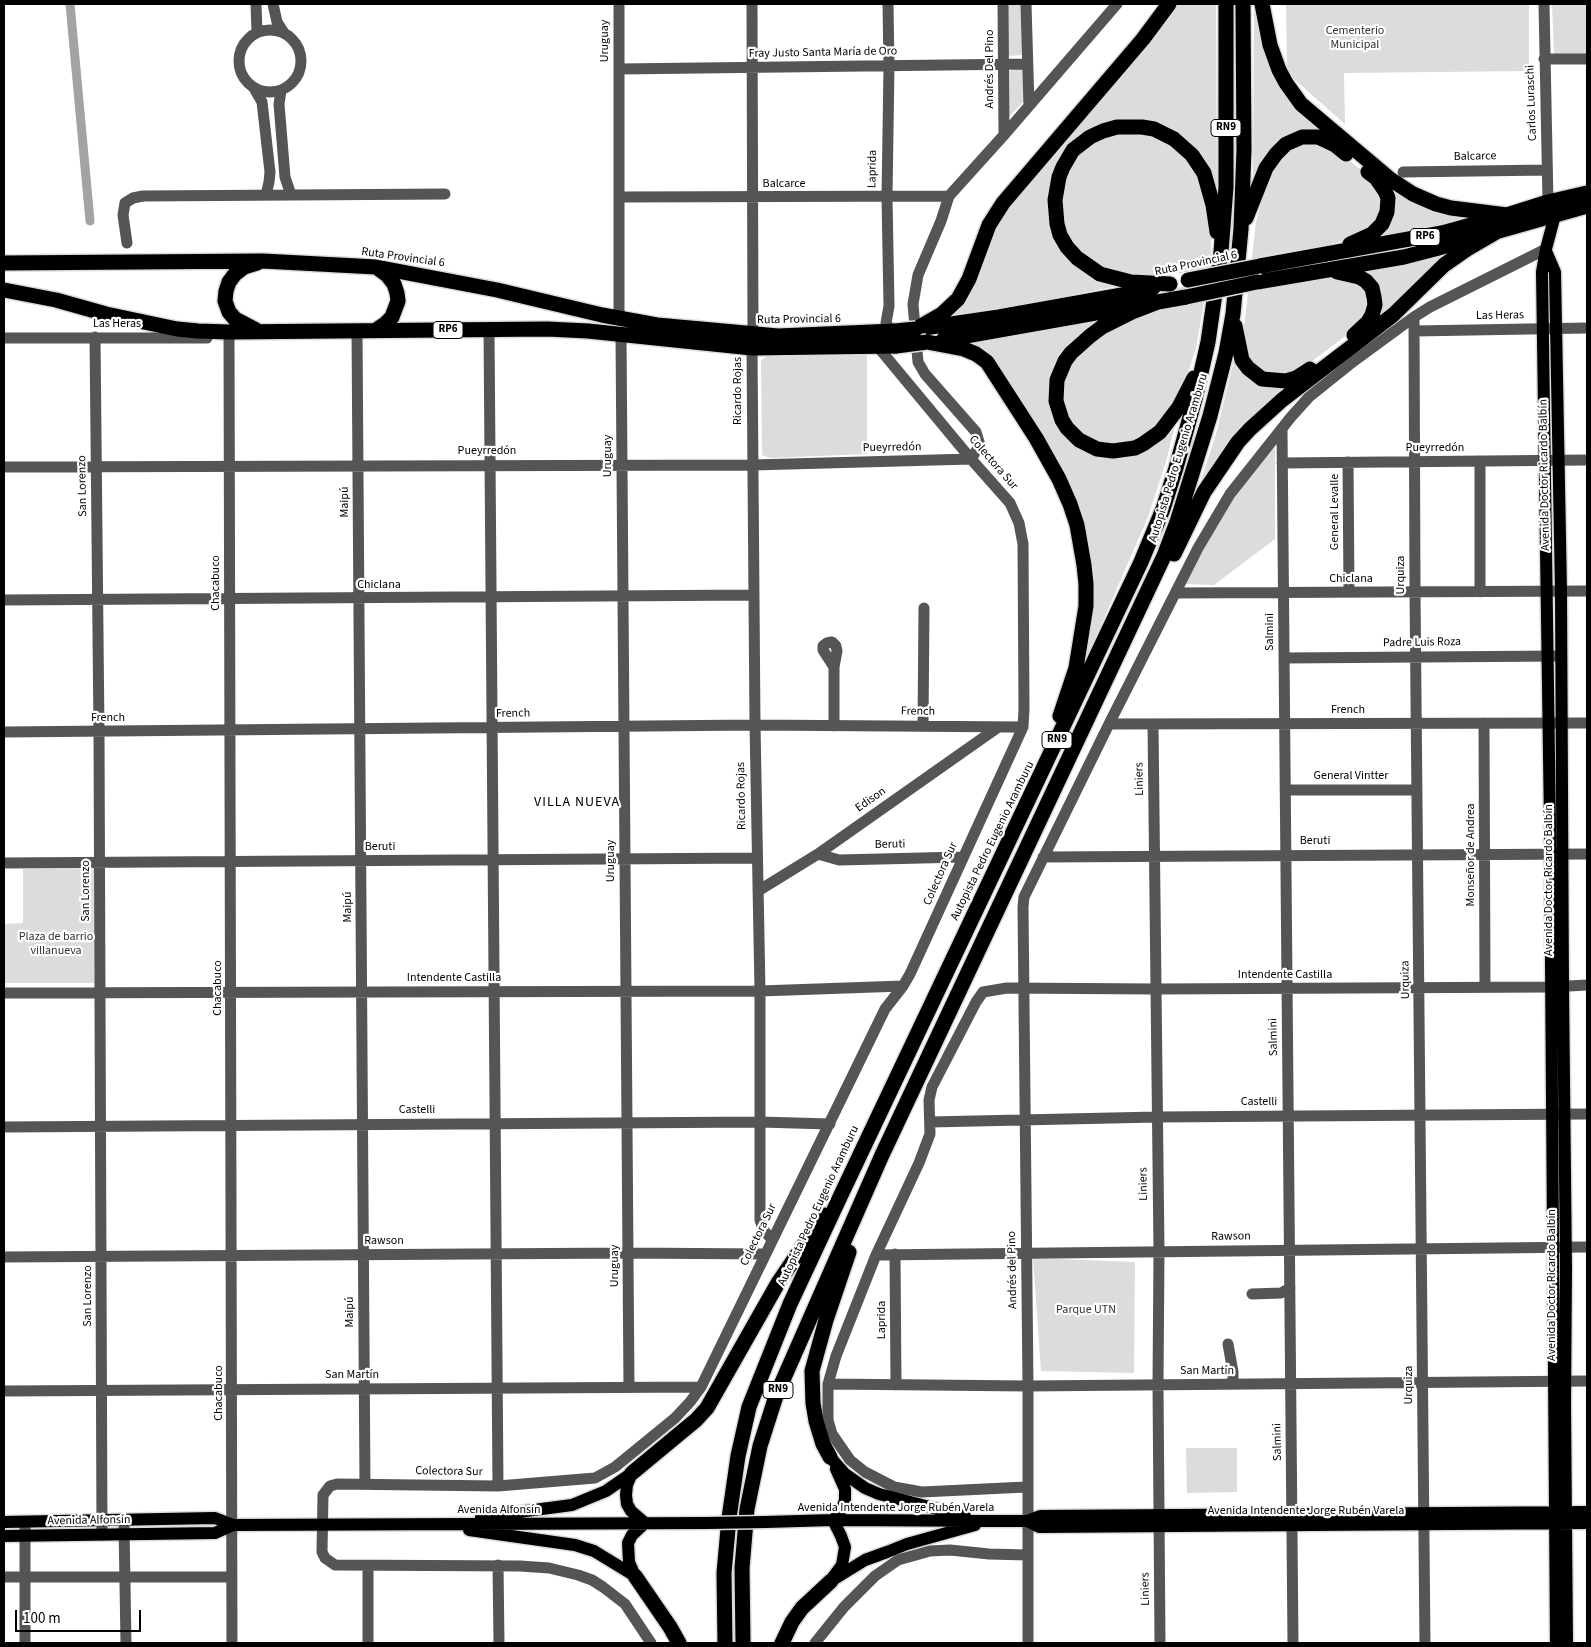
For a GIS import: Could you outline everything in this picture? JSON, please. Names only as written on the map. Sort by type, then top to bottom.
[{"type":"highway","points":[[1022,816],[1076,668],[1086,606],[1086,584],[1081,546],[1074,518],[1059,479],[1036,438],[991,368],[982,358],[970,351],[933,335],[964,289],[984,237],[1003,203],[1143,39],[1169,4]]},
{"type":"highway","name":"Autopista Pedro Eugenio Aramburu","points":[[724,1643],[724,1573],[728,1518],[738,1456],[749,1407],[790,1304],[1153,536],[1184,442],[1208,342],[1221,252],[1226,170],[1226,4]]},
{"type":"highway","name":"Autopista Pedro Eugenio Aramburu","points":[[743,1643],[742,1568],[747,1509],[760,1446],[776,1396],[882,1155],[1149,589],[1177,522],[1210,416],[1226,353],[1233,314],[1241,229],[1244,150],[1243,4]]},
{"type":"highway","points":[[1262,4],[1270,45],[1279,70],[1301,104],[1390,179],[1413,194],[1451,208],[1507,215]]},
{"type":"highway","points":[[1170,284],[1131,282],[1100,274],[1077,258],[1067,247],[1060,235],[1055,211],[1055,194],[1059,178],[1063,166],[1073,150],[1090,137],[1116,128],[1142,127],[1166,134],[1185,147],[1199,164],[1208,183],[1221,252]]},
{"type":"highway","points":[[1241,229],[1266,168],[1276,154],[1286,144],[1302,137],[1324,139],[1335,145],[1376,178],[1388,198],[1388,212],[1382,224],[1366,238],[1309,257]]},
{"type":"highway","name":"Ruta Provincial 6","points":[[4,263],[263,260],[376,267],[497,290],[619,319],[753,342],[804,336],[933,335],[1158,302],[1435,250],[1498,231],[1587,193]]},
{"type":"highway","name":"Ruta Provincial 6","points":[[4,290],[47,298],[106,314],[176,329],[229,335],[258,331],[548,329],[620,335],[878,347],[894,336],[916,329],[933,335],[999,317],[1122,295],[1260,266],[1414,239],[1507,215],[1551,208],[1587,206]]},
{"type":"highway","points":[[1149,589],[1175,553],[1204,492],[1225,460],[1250,429],[1282,400],[1393,315],[1444,265],[1498,231]]},
{"type":"highway","points":[[258,331],[235,319],[229,312],[225,301],[229,282],[235,274],[244,267],[263,260]]},
{"type":"highway","points":[[376,267],[387,275],[394,284],[398,301],[392,317],[386,324],[376,330]]},
{"type":"highway","points":[[1233,314],[1242,360],[1248,368],[1262,379],[1270,381],[1286,381],[1296,378],[1361,329],[1368,322],[1375,305],[1372,288],[1366,281],[1348,273],[1326,271]]},
{"type":"highway","points":[[1158,302],[1102,327],[1080,344],[1065,362],[1057,380],[1056,401],[1062,420],[1079,440],[1096,449],[1113,451],[1135,448],[1151,439],[1170,419],[1186,395],[1208,342]]},
{"type":"highway","points":[[830,1457],[823,1444],[816,1421],[813,1404],[812,1371],[838,1282],[866,1206],[882,1155]]},
{"type":"highway","points":[[632,1473],[696,1420],[707,1408],[778,1283],[821,1218],[840,1197]]},
{"type":"highway","points":[[636,1576],[670,1626],[679,1643]]},
{"type":"highway","points":[[782,1643],[792,1622],[802,1608],[831,1581]]},
{"type":"main road","name":"Avenida Doctor Ricardo Balbín","points":[[1551,208],[1542,272],[1549,328],[1558,460],[1561,656],[1555,723]]},
{"type":"main road","name":"Avenida Doctor Ricardo Balbín","points":[[1549,328],[1545,460],[1548,656],[1555,723],[1558,1114],[1553,1248],[1560,1381]]},
{"type":"main road","name":"Avenida Doctor Ricardo Balbín","points":[[1558,1114],[1566,1247],[1560,1381],[1560,1518]]},
{"type":"main road","points":[[830,1457],[845,1489],[845,1500],[842,1509],[833,1520],[841,1536],[844,1557],[842,1565],[831,1581]]},
{"type":"main road","points":[[830,1457],[850,1478],[865,1488],[879,1494],[990,1521]]},
{"type":"main road","points":[[632,1473],[626,1485],[628,1504],[631,1511],[645,1523],[632,1535],[628,1543],[629,1562],[636,1576]]},
{"type":"main road","points":[[425,1524],[572,1505],[606,1491],[632,1473]]},
{"type":"main road","name":"Avenida Intendente Jorge Rubén Varela","points":[[1560,1518],[1587,1512]]},
{"type":"main road","name":"Avenida Intendente Jorge Rubén Varela","points":[[766,1522],[833,1520],[1027,1521],[1040,1516],[1159,1520],[1560,1518],[1587,1523]]},
{"type":"main road","name":"Avenida Alfonsín","points":[[4,1522],[215,1518],[232,1525],[766,1522]]},
{"type":"main road","points":[[1556,1643],[1560,1518]]},
{"type":"main road","points":[[1560,1518],[1567,1643]]},
{"type":"main road","points":[[831,1581],[865,1560],[894,1549],[990,1521]]},
{"type":"main road","points":[[425,1524],[575,1546],[594,1551],[636,1576]]},
{"type":"main road","name":"Avenida Alfonsín","points":[[4,1536],[215,1533],[232,1525]]},
{"type":"street","points":[[256,4],[257,32]]},
{"type":"street","points":[[273,4],[277,22],[284,33]]},
{"type":"street","name":"Uruguay","points":[[619,4],[619,319]]},
{"type":"street","name":"Ricardo Rojas","points":[[752,4],[753,465],[760,991],[760,1220],[764,1231],[772,1239]]},
{"type":"street","name":"Laprida","points":[[888,4],[887,197],[889,306],[886,323],[894,336]]},
{"type":"street","name":"Andrés Del Pino","points":[[1003,4],[1004,135]]},
{"type":"street","points":[[1026,4],[1029,106]]},
{"type":"street","points":[[971,459],[980,446],[978,438],[972,428],[925,374],[918,362],[913,316],[914,293],[918,275],[941,221],[949,196],[1117,4]]},
{"type":"street","name":"Carlos Luraschi","points":[[1544,4],[1547,170],[1551,208]]},
{"type":"street","points":[[254,88],[272,93],[281,90],[290,86],[300,69],[299,49],[294,41],[278,30],[257,32],[248,38],[242,47],[239,58],[239,68],[244,78],[254,88],[262,102],[270,172],[266,195]]},
{"type":"street","points":[[1544,59],[1587,59]]},
{"type":"street","name":"Fray Justo Santa María de Oro","points":[[619,70],[1027,64]]},
{"type":"street","points":[[281,90],[279,104],[285,177],[291,195]]},
{"type":"street","name":"Balcarce","points":[[1403,172],[1547,170]]},
{"type":"street","points":[[127,243],[123,215],[125,203],[133,198],[143,196],[445,194]]},
{"type":"street","name":"Balcarce","points":[[619,197],[949,196]]},
{"type":"street","points":[[1043,857],[1198,548],[1230,494],[1291,417],[1310,397],[1354,361],[1414,317],[1430,307],[1546,249]]},
{"type":"street","name":"Urquiza","points":[[1414,317],[1425,1643]]},
{"type":"street","name":"Las Heras","points":[[1414,331],[1587,328]]},
{"type":"street","points":[[489,329],[498,1486]]},
{"type":"street","name":"Maipú","points":[[357,330],[365,1484]]},
{"type":"street","name":"Las Heras","points":[[4,338],[229,335]]},
{"type":"street","name":"Chacabuco","points":[[229,335],[233,1389],[232,1643]]},
{"type":"street","name":"Uruguay","points":[[620,335],[629,1387]]},
{"type":"street","name":"San Lorenzo","points":[[95,337],[100,862],[102,1535]]},
{"type":"street","name":"Colectora Sur","points":[[651,1643],[624,1604],[592,1580],[578,1575],[549,1568],[498,1565],[368,1566],[335,1565],[329,1563],[322,1552],[323,1495],[326,1490],[337,1484],[498,1486],[584,1480],[604,1474],[615,1467],[675,1418],[701,1387],[764,1254],[830,1124],[885,1009],[903,986],[1023,727],[1022,544],[1019,523],[1010,503],[878,347]]},
{"type":"street","name":"Salmini","points":[[1282,430],[1293,1643]]},
{"type":"street","name":"Pueyrredón","points":[[4,467],[753,465],[971,459]]},
{"type":"street","name":"Pueyrredón","points":[[1282,463],[1587,460]]},
{"type":"street","points":[[1480,461],[1480,592]]},
{"type":"street","name":"General Levalle","points":[[1348,462],[1349,592]]},
{"type":"street","name":"Chiclana","points":[[1175,593],[1587,591]]},
{"type":"street","name":"Chiclana","points":[[4,600],[754,595]]},
{"type":"street","points":[[923,726],[924,608]]},
{"type":"street","name":"Padre Luis Roza","points":[[1284,658],[1561,656]]},
{"type":"street","points":[[834,667],[834,726]]},
{"type":"street","name":"Monseñor de Andrea","points":[[1484,723],[1485,987]]},
{"type":"street","name":"French","points":[[1109,724],[1587,723]]},
{"type":"street","name":"Liniers","points":[[1153,724],[1159,1251],[1160,1643]]},
{"type":"street","name":"French","points":[[4,732],[755,725],[1023,727]]},
{"type":"street","name":"Edison","points":[[758,891],[818,854],[997,728]]},
{"type":"street","name":"General Vintter","points":[[1285,790],[1418,790]]},
{"type":"street","name":"Beruti","points":[[818,854],[839,860],[963,857]]},
{"type":"street","name":"Beruti","points":[[1043,857],[1587,854]]},
{"type":"street","name":"Andrés del Pino","points":[[1028,1643],[1026,1487],[1028,1386],[1023,907],[1024,897],[1043,857]]},
{"type":"street","name":"Beruti","points":[[4,863],[757,858]]},
{"type":"street","name":"Intendente Castilla","points":[[930,1122],[929,1100],[932,1087],[976,1002],[984,992],[994,989],[1287,989],[1587,985]]},
{"type":"street","name":"Intendente Castilla","points":[[4,993],[760,991],[903,986]]},
{"type":"street","name":"Castelli","points":[[930,1122],[1157,1117],[1587,1114]]},
{"type":"street","name":"Castelli","points":[[4,1127],[627,1122],[830,1124]]},
{"type":"street","points":[[930,1122],[930,1134],[919,1163],[876,1255],[836,1356],[828,1384],[828,1420],[832,1434],[850,1460],[880,1481],[894,1487],[922,1492],[1026,1487]]},
{"type":"street","name":"Rawson","points":[[876,1255],[1587,1247]]},
{"type":"street","name":"Rawson","points":[[4,1258],[628,1253],[764,1254]]},
{"type":"street","name":"Laprida","points":[[895,1254],[896,1385]]},
{"type":"street","points":[[1252,1294],[1281,1293],[1290,1288]]},
{"type":"street","points":[[1228,1344],[1233,1372],[1232,1384]]},
{"type":"street","name":"San Martín","points":[[828,1384],[1028,1386],[1587,1381]]},
{"type":"street","name":"San Martín","points":[[4,1391],[701,1387]]},
{"type":"street","points":[[124,1521],[126,1643]]},
{"type":"street","points":[[25,1522],[25,1643]]},
{"type":"street","points":[[815,1643],[844,1607],[874,1576],[898,1560],[930,1551],[950,1550],[1027,1555]]},
{"type":"street","points":[[498,1565],[499,1643]]},
{"type":"street","points":[[368,1566],[368,1643]]},
{"type":"street","points":[[4,1577],[232,1577]]},
{"type":"green space","points":[[1173,4],[1216,4],[1216,193],[1156,124],[1072,143],[1053,225],[1113,287],[942,319],[997,220]]},
{"type":"green space","points":[[1254,4],[1259,4],[1274,71],[1384,178],[1464,215],[1465,218],[1371,240],[1388,186],[1334,139],[1307,131],[1253,188]]},
{"type":"green space","name":"Cementerio Municipal","points":[[1286,4],[1529,4],[1529,71],[1344,73],[1345,124],[1287,73]]},
{"type":"green space","points":[[1552,4],[1587,4],[1587,54],[1554,54]]},
{"type":"green space","points":[[1007,5],[1023,5],[1024,55],[1007,56]]},
{"type":"green space","points":[[1023,69],[1024,101],[1007,119],[1007,71]]},
{"type":"green space","points":[[1135,130],[1175,144],[1202,178],[1211,230],[1211,261],[1196,348],[1187,376],[1169,411],[1147,435],[1126,444],[1095,443],[1069,423],[1059,394],[1069,362],[1100,333],[1146,314],[1185,304],[935,336],[935,332],[1075,308],[1187,286],[1189,272],[1146,277],[1103,269],[1075,248],[1062,226],[1059,190],[1075,155],[1096,139]]},
{"type":"green space","points":[[1306,141],[1335,148],[1375,182],[1384,207],[1372,228],[1349,239],[1328,245],[1259,257],[1258,289],[1339,276],[1366,288],[1368,310],[1356,328],[1307,365],[1291,374],[1264,374],[1251,362],[1243,336],[1256,222],[1268,176],[1286,151]]},
{"type":"green space","points":[[1453,252],[1399,304],[1302,381],[1197,492],[1216,434],[1235,356],[1239,363],[1288,385],[1371,326],[1363,270]]},
{"type":"green space","points":[[1105,319],[1086,332],[1051,407],[1106,457],[1177,417],[1166,462],[1148,517],[1075,685],[1082,651],[1076,512],[970,344]]},
{"type":"green space","points":[[867,353],[867,454],[770,458],[762,455],[761,361],[767,355]]},
{"type":"green space","points":[[1275,447],[1275,539],[1214,585],[1185,584],[1232,496]]},
{"type":"green space","points":[[1550,466],[1553,466],[1554,583],[1552,582]]},
{"type":"green space","name":"Plaza de barrio villanueva","points":[[94,868],[94,983],[4,983],[4,924],[23,923],[23,869]]},
{"type":"green space","name":"Parque UTN","points":[[1033,1258],[1135,1262],[1134,1373],[1041,1371]]},
{"type":"green space","points":[[1186,1448],[1237,1448],[1237,1492],[1187,1493]]},
{"type":"waterway","points":[[70,4],[90,221]]},
{"type":"district","name":"VILLA NUEVA","points":[[577,803]]}]
